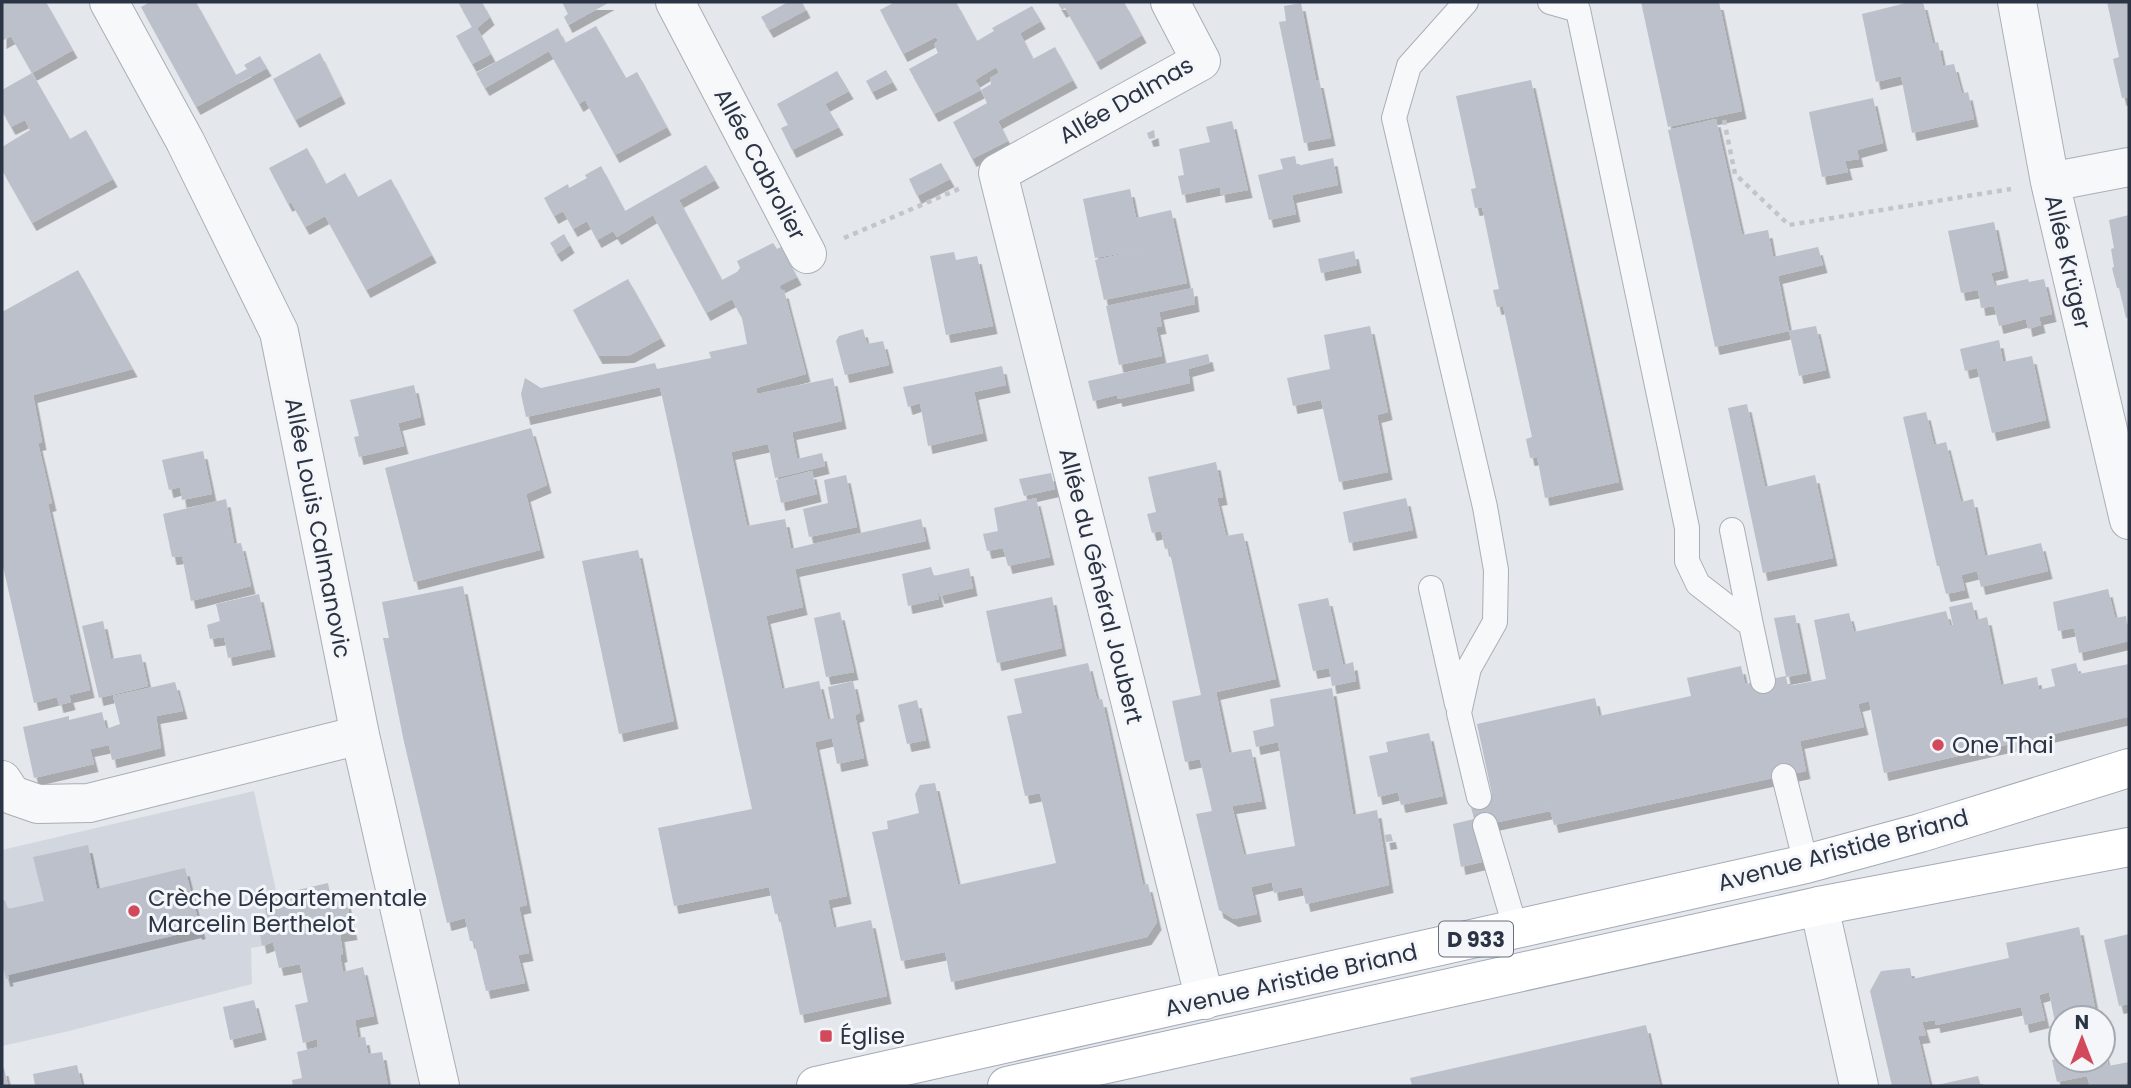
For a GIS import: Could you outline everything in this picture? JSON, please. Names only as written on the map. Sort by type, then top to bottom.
[{"type":"main road","name":"Avenue Aristide Briand","points":[[816,1086],[1806,864],[1920,833],[2129,768]]},
{"type":"main road","name":"Avenue Aristide Briand","points":[[1009,1086],[1819,906],[2129,848]]},
{"type":"street","name":"Allée Louis Calmanovic","points":[[109,2],[185,141],[279,332],[360,736],[440,1086]]},
{"type":"street","name":"Allée Cabrolier","points":[[675,2],[807,254]]},
{"type":"street","name":"Allée Dalmas","points":[[998,173],[1201,61],[1170,2]]},
{"type":"street","name":"Allée Krüger","points":[[2018,2],[2050,182],[2129,520]]},
{"type":"street","points":[[2050,182],[2129,167]]},
{"type":"street","name":"Allée du Général Joubert","points":[[998,173],[1205,1000]]},
{"type":"street","points":[[2,780],[12,795],[38,804],[89,803],[360,736]]},
{"type":"street","points":[[1819,906],[1859,1086]]},
{"type":"lane","points":[[1459,713],[1469,668],[1495,622],[1496,570],[1485,507],[1394,118],[1409,66],[1466,2]]},
{"type":"lane","points":[[1550,2],[1578,10],[1687,528],[1687,561],[1698,584],[1751,625]]},
{"type":"lane","points":[[1732,530],[1763,681]]},
{"type":"lane","points":[[1431,589],[1479,797]]},
{"type":"lane","points":[[1784,776],[1806,864]]},
{"type":"lane","points":[[1485,825],[1516,930]]},
{"type":"path","points":[[1724,120],[1735,174],[1789,225],[2050,182]]},
{"type":"path","name":"Allée Cabrolier","points":[[807,254],[998,173]]},
{"type":"shaded area","name":"Crèche Départementale Marcelin Berthelot","points":[[254,791],[277,895],[263,899],[268,923],[258,925],[262,946],[251,948],[252,984],[2,1046],[2,850]]},
{"type":"building","points":[[2,2],[46,2],[73,50],[32,73],[11,36],[2,41]]},
{"type":"building","points":[[150,2],[196,2],[236,75],[247,69],[244,65],[260,56],[267,68],[196,107],[141,7]]},
{"type":"building","points":[[458,2],[482,2],[490,17],[477,28],[491,54],[472,64],[456,36],[472,27]]},
{"type":"building","points":[[562,2],[610,2],[568,25],[564,17],[568,14]]},
{"type":"building","points":[[788,2],[802,2],[806,10],[769,30],[761,17]]},
{"type":"building","points":[[895,2],[956,2],[977,41],[994,31],[992,28],[1032,6],[1041,21],[1020,33],[1033,59],[1055,47],[1073,80],[998,121],[1008,141],[972,159],[953,122],[987,103],[981,90],[934,114],[909,69],[938,53],[934,44],[938,41],[936,37],[903,54],[880,10]],"holes":[[[996,67],[999,73],[990,78],[991,84],[981,90],[975,80]]]},
{"type":"building","points":[[1057,2],[1124,2],[1142,35],[1096,62],[1065,8],[1062,10]]},
{"type":"building","points":[[1641,2],[1719,2],[1742,111],[1668,127]]},
{"type":"building","points":[[1910,2],[1923,2],[1933,44],[1938,42],[1943,66],[1954,64],[1962,94],[1968,92],[1974,119],[1912,133],[1901,76],[1876,82],[1862,14]]},
{"type":"building","points":[[2107,2],[2129,2],[2129,97],[2122,98],[2113,59],[2119,57]]},
{"type":"building","points":[[1301,3],[1331,138],[1304,143],[1279,22],[1286,21],[1284,6]]},
{"type":"building","points":[[596,26],[626,78],[637,72],[667,127],[615,155],[585,100],[579,104],[549,51],[485,88],[476,73],[558,28],[565,43]]},
{"type":"building","points":[[320,53],[341,96],[295,120],[273,79]]},
{"type":"building","points":[[886,70],[893,82],[872,92],[866,81]]},
{"type":"building","points":[[837,71],[849,91],[825,104],[839,127],[792,150],[781,128],[788,125],[777,104]]},
{"type":"building","points":[[32,73],[70,139],[86,130],[113,179],[32,223],[2,170],[2,147],[30,130],[25,120],[11,127],[2,111],[2,90]]},
{"type":"building","points":[[1531,80],[1619,482],[1545,498],[1537,457],[1530,458],[1526,439],[1532,437],[1503,306],[1497,307],[1493,290],[1499,289],[1482,207],[1475,208],[1471,189],[1476,188],[1456,96]]},
{"type":"building","points":[[1873,98],[1883,143],[1857,150],[1859,159],[1845,161],[1848,172],[1822,177],[1809,112]]},
{"type":"building","points":[[1716,119],[1742,235],[1768,230],[1773,257],[1818,247],[1823,265],[1778,276],[1789,331],[1715,347],[1668,130]]},
{"type":"building","points":[[1232,121],[1248,190],[1221,195],[1220,187],[1182,195],[1178,176],[1184,175],[1179,149],[1210,142],[1206,127]]},
{"type":"building","points":[[1154,130],[1155,138],[1149,139],[1147,133]]},
{"type":"building","points":[[307,148],[326,184],[345,173],[358,197],[391,179],[432,255],[366,290],[325,216],[305,227],[291,202],[288,204],[269,168]]},
{"type":"building","points":[[1295,156],[1297,166],[1333,158],[1338,185],[1292,195],[1296,214],[1269,220],[1258,175],[1283,169],[1280,159]]},
{"type":"building","points":[[941,163],[950,179],[917,196],[909,179]]},
{"type":"building","points":[[706,165],[715,180],[679,200],[722,280],[737,272],[740,268],[737,261],[773,243],[777,249],[781,247],[797,277],[779,286],[784,290],[806,374],[756,388],[757,394],[833,378],[842,421],[792,432],[797,459],[822,453],[825,466],[775,478],[768,444],[731,452],[747,526],[785,519],[791,549],[921,519],[926,541],[795,569],[803,607],[766,616],[782,689],[819,681],[828,720],[834,718],[828,687],[853,681],[860,713],[855,715],[864,758],[837,764],[832,738],[815,742],[847,896],[828,900],[834,928],[871,920],[887,996],[800,1015],[779,914],[775,914],[769,887],[674,906],[658,828],[752,809],[660,387],[526,417],[521,394],[525,378],[541,388],[655,363],[657,369],[711,358],[709,352],[747,344],[741,313],[732,299],[706,313],[653,215],[617,237],[613,231],[597,240],[587,221],[573,229],[563,211],[554,216],[544,198],[568,184],[569,188],[587,178],[585,175],[601,166],[625,211]]},
{"type":"building","points":[[1130,189],[1136,218],[1171,210],[1187,283],[1104,300],[1095,260],[1145,249],[1095,258],[1083,199]]},
{"type":"building","points":[[2129,215],[2129,317],[2126,318],[2112,268],[2111,249],[2114,248],[2109,220]]},
{"type":"building","points":[[1994,222],[2004,270],[1991,273],[1995,286],[2028,279],[2029,282],[2044,279],[2052,314],[2039,317],[2041,325],[2028,329],[2026,319],[1999,326],[1994,306],[1981,308],[1978,290],[1961,293],[1948,231]]},
{"type":"building","points":[[564,234],[570,245],[557,254],[550,243]]},
{"type":"building","points":[[1354,251],[1357,265],[1321,273],[1318,259]]},
{"type":"building","points":[[954,252],[956,260],[977,256],[993,326],[946,335],[930,256]]},
{"type":"building","points":[[78,270],[133,369],[33,395],[42,442],[38,443],[52,503],[48,504],[90,690],[69,695],[71,702],[59,705],[57,697],[34,703],[2,562],[2,312]]},
{"type":"building","points":[[628,279],[661,338],[630,355],[598,356],[573,310]]},
{"type":"building","points":[[1193,288],[1195,304],[1159,312],[1162,326],[1156,327],[1162,356],[1119,365],[1106,306]]},
{"type":"building","points":[[1370,326],[1388,412],[1377,415],[1388,472],[1339,482],[1321,400],[1293,406],[1287,378],[1330,369],[1324,335]]},
{"type":"building","points":[[1816,326],[1826,370],[1799,376],[1789,331]]},
{"type":"building","points":[[863,329],[867,344],[883,341],[889,365],[845,375],[836,341],[839,336]]},
{"type":"building","points":[[1999,340],[2003,362],[2032,356],[2046,420],[1992,433],[1977,368],[1965,371],[1960,349]]},
{"type":"building","points":[[1208,354],[1210,363],[1188,369],[1190,383],[1118,399],[1117,395],[1093,401],[1088,381]]},
{"type":"building","points":[[1002,366],[1006,385],[974,392],[983,433],[928,446],[920,403],[908,407],[903,387]]},
{"type":"building","points":[[414,385],[421,417],[398,423],[404,446],[359,457],[354,437],[359,436],[350,400]]},
{"type":"building","points":[[1747,404],[1765,487],[1815,475],[1833,558],[1763,573],[1728,408]]},
{"type":"building","points":[[1926,412],[1934,445],[1946,442],[1961,502],[1973,499],[1985,556],[2041,543],[2048,571],[1981,587],[1977,571],[1961,575],[1965,590],[1946,594],[1937,566],[1903,417]]},
{"type":"building","points":[[531,428],[547,485],[526,494],[540,550],[414,582],[385,468]]},
{"type":"building","points":[[203,451],[212,494],[182,500],[180,487],[169,490],[162,460]]},
{"type":"building","points":[[1216,462],[1223,497],[1217,498],[1226,536],[1243,533],[1276,679],[1216,692],[1229,753],[1251,749],[1262,801],[1232,806],[1244,855],[1295,846],[1278,742],[1256,747],[1253,731],[1274,726],[1270,699],[1332,688],[1353,815],[1377,810],[1389,885],[1306,904],[1302,887],[1274,893],[1272,882],[1251,887],[1257,914],[1234,919],[1219,910],[1196,814],[1212,811],[1200,759],[1185,762],[1172,701],[1201,695],[1169,548],[1165,549],[1161,531],[1152,533],[1147,514],[1156,512],[1148,477]]},
{"type":"building","points":[[812,471],[817,494],[781,503],[776,480]]},
{"type":"building","points":[[1051,473],[1055,489],[1024,496],[1019,479]]},
{"type":"building","points":[[846,475],[857,527],[809,537],[803,509],[828,503],[824,480]]},
{"type":"building","points":[[1036,498],[1050,557],[1008,566],[1003,548],[987,551],[983,534],[998,531],[994,508]]},
{"type":"building","points":[[1406,498],[1413,530],[1349,543],[1343,512]]},
{"type":"building","points":[[226,499],[234,544],[241,543],[251,586],[191,601],[182,556],[172,557],[163,514]]},
{"type":"building","points":[[638,550],[674,721],[619,734],[582,561]]},
{"type":"building","points":[[931,567],[934,576],[969,568],[973,588],[940,596],[935,582],[939,599],[908,606],[902,574]]},
{"type":"building","points":[[463,586],[527,905],[519,907],[529,953],[518,955],[525,983],[486,991],[474,941],[470,941],[465,918],[447,923],[404,742],[383,638],[389,638],[382,602]]},
{"type":"building","points":[[2108,589],[2115,618],[2126,616],[2129,641],[2079,653],[2074,628],[2058,631],[2053,602]]},
{"type":"building","points":[[259,594],[271,649],[228,658],[224,637],[210,639],[207,625],[220,621],[216,604]]},
{"type":"building","points":[[1052,597],[1062,648],[997,663],[986,611]]},
{"type":"building","points":[[1328,598],[1343,665],[1353,662],[1356,681],[1332,686],[1329,668],[1313,671],[1298,604]]},
{"type":"building","points":[[1972,602],[1976,620],[1987,617],[2001,685],[2037,677],[2039,690],[2055,686],[2051,669],[2076,663],[2079,674],[2129,664],[2127,717],[1884,773],[1869,701],[1858,704],[1864,727],[1800,741],[1806,771],[1554,825],[1545,790],[1550,811],[1475,827],[1482,862],[1461,867],[1453,824],[1474,819],[1469,799],[1492,794],[1477,724],[1595,698],[1599,716],[1691,696],[1687,678],[1741,666],[1745,684],[1786,676],[1774,618],[1795,615],[1807,673],[1786,677],[1788,686],[1826,679],[1814,620],[1849,613],[1854,632],[1946,611],[1950,625],[1953,625],[1949,607]]},
{"type":"building","points":[[840,612],[854,672],[826,677],[814,618]]},
{"type":"building","points":[[103,621],[111,659],[141,654],[148,686],[99,698],[82,626]]},
{"type":"building","points":[[1088,663],[1097,700],[1102,699],[1143,885],[1148,884],[1157,922],[1147,937],[951,982],[945,952],[901,961],[872,832],[888,829],[887,821],[919,813],[915,794],[920,785],[935,783],[958,885],[1056,863],[1040,793],[1025,796],[1007,716],[1022,713],[1014,679]]},
{"type":"building","points":[[175,682],[183,711],[156,716],[161,748],[112,760],[109,745],[90,749],[94,764],[34,778],[23,727],[69,716],[69,720],[102,712],[106,729],[120,724],[113,696]]},
{"type":"building","points":[[917,700],[926,740],[907,744],[898,705]]},
{"type":"building","points":[[1429,733],[1443,796],[1401,805],[1398,792],[1378,797],[1369,756],[1388,752],[1386,742]]},
{"type":"building","points":[[1391,834],[1393,841],[1386,842],[1385,835]]},
{"type":"building","points":[[88,845],[97,889],[185,868],[201,931],[8,975],[9,978],[6,979],[2,964],[2,901],[5,900],[8,909],[44,901],[33,857]]},
{"type":"building","points":[[328,883],[332,903],[346,899],[353,932],[340,934],[343,972],[363,967],[374,1016],[355,1020],[358,1038],[365,1037],[368,1054],[382,1052],[388,1086],[293,1086],[292,1080],[302,1078],[297,1052],[318,1047],[317,1039],[303,1043],[295,1005],[308,1002],[300,964],[279,968],[273,942],[262,946],[258,925],[268,923],[263,898]]},
{"type":"building","points":[[2079,927],[2094,1004],[2051,1004],[2049,992],[2039,995],[2045,1020],[2025,1025],[2021,1007],[1936,1025],[1935,1020],[1922,1022],[1926,1035],[1918,1036],[1930,1086],[1892,1086],[1870,991],[1881,971],[1910,968],[1912,979],[2009,958],[2006,943]]},
{"type":"building","points":[[2129,934],[2129,1004],[2119,1006],[2104,940]]},
{"type":"building","points":[[254,1000],[262,1032],[230,1040],[223,1007]]},
{"type":"building","points":[[1646,1025],[1660,1086],[1412,1086],[1410,1078]]},
{"type":"building","points":[[2129,1062],[2129,1086],[2090,1086],[2087,1076],[2057,1082],[2055,1074],[2117,1074],[2117,1064]]},
{"type":"building","points":[[77,1065],[82,1086],[35,1086],[33,1074]]},
{"type":"building","points":[[4,1068],[8,1086],[2,1086]]},
{"type":"building","points":[[1978,1076],[1981,1086],[1937,1086],[1937,1085]]},
{"type":"place","name":"One Thai","points":[[1938,745]]},
{"type":"place","name":"Crèche Départementale Marcelin Berthelot","points":[[134,911]]},
{"type":"place","name":"Église","points":[[826,1036]]}]
